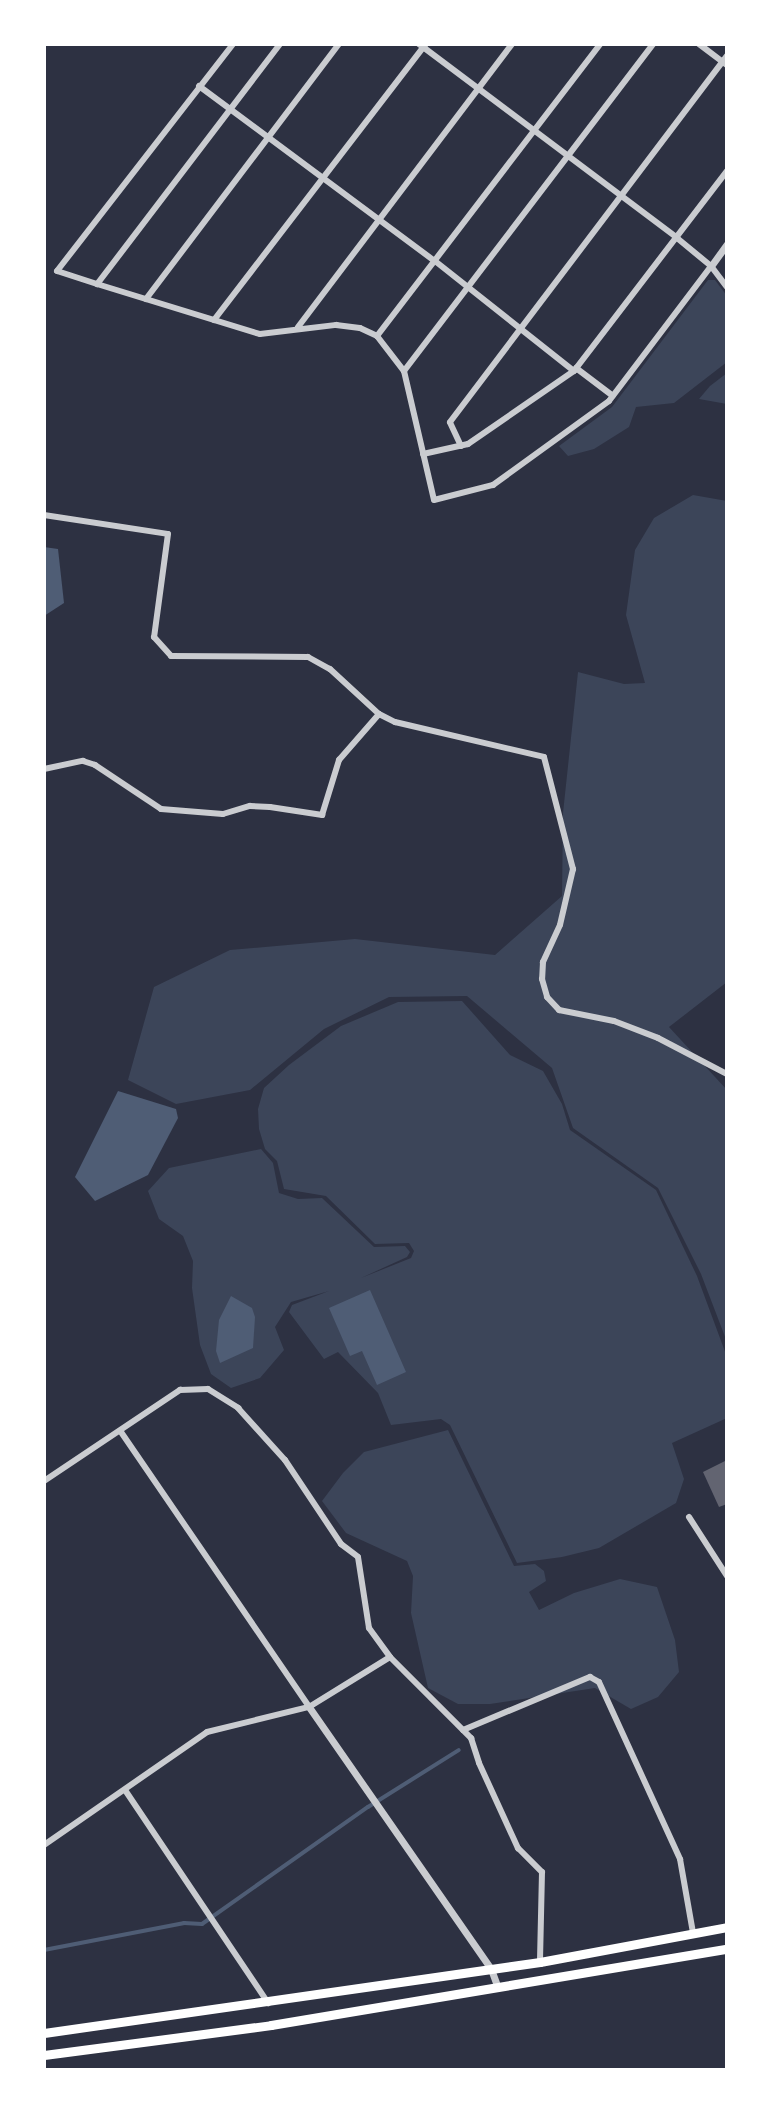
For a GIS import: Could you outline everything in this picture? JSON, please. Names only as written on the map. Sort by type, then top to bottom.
[{"type":"main road","points":[[44,2033],[540,1962],[727,1927]]},
{"type":"main road","points":[[44,2055],[271,2025],[727,1949]]},
{"type":"street","points":[[233,44],[57,271],[260,334],[298,327],[336,325],[360,328],[377,336],[404,371],[434,500],[493,485],[613,396],[727,244]]},
{"type":"street","points":[[97,284],[280,44]]},
{"type":"street","points":[[146,299],[267,135],[339,44]]},
{"type":"street","points":[[298,327],[512,44]]},
{"type":"street","points":[[377,336],[600,44]]},
{"type":"street","points":[[404,371],[653,44]]},
{"type":"street","points":[[461,446],[450,422],[726,61],[699,44]]},
{"type":"street","points":[[214,320],[423,45],[621,199],[677,238],[711,266],[727,287]]},
{"type":"street","points":[[199,86],[613,396]]},
{"type":"street","points":[[423,454],[461,446],[575,369],[727,171]]},
{"type":"street","points":[[44,515],[168,534],[154,637],[171,656],[308,657],[330,669],[379,714],[406,726],[441,730],[544,757],[573,869],[560,925],[543,962],[542,979],[547,997],[559,1010],[629,1027],[727,1074]]},
{"type":"street","points":[[44,769],[83,761],[95,765],[161,809],[223,814],[250,806],[322,815],[339,760],[379,714]]},
{"type":"street","points":[[44,1481],[180,1390],[208,1389],[238,1408],[285,1460],[341,1544],[358,1557],[369,1628],[390,1657],[471,1738],[518,1848],[542,1872],[540,1962]]},
{"type":"street","points":[[121,1432],[491,1969],[498,1988]]},
{"type":"street","points":[[689,1517],[727,1576]]},
{"type":"street","points":[[44,1845],[207,1732],[309,1707],[390,1657]]},
{"type":"street","points":[[463,1730],[590,1677],[599,1682],[680,1859],[693,1933]]},
{"type":"street","points":[[125,1790],[268,2003]]},
{"type":"shaded area","points":[[708,280],[715,280],[727,296],[727,362],[674,403],[636,407],[629,427],[594,449],[568,456],[559,446],[612,407]]},
{"type":"shaded area","points":[[727,373],[727,404],[699,399],[710,386]]},
{"type":"shaded area","points":[[693,495],[727,501],[727,982],[669,1027],[727,1090],[727,1342],[701,1274],[658,1188],[573,1128],[552,1068],[467,996],[389,997],[324,1029],[250,1090],[176,1104],[128,1080],[154,987],[230,950],[355,939],[495,955],[562,896],[563,813],[578,672],[624,684],[645,683],[626,615],[635,550],[654,518]]},
{"type":"shaded area","points":[[44,547],[58,549],[64,603],[44,616]]},
{"type":"shaded area","points":[[462,1001],[510,1055],[543,1071],[562,1104],[570,1130],[656,1190],[697,1276],[727,1357],[727,1418],[672,1443],[684,1479],[676,1503],[599,1548],[562,1557],[517,1563],[450,1425],[441,1419],[391,1425],[378,1393],[338,1352],[324,1359],[289,1312],[292,1305],[329,1291],[291,1302],[275,1327],[284,1350],[260,1378],[231,1388],[211,1374],[200,1345],[192,1288],[193,1261],[183,1236],[159,1219],[148,1191],[169,1168],[261,1149],[273,1163],[279,1193],[298,1199],[322,1198],[374,1247],[405,1246],[410,1252],[407,1257],[361,1278],[411,1258],[414,1251],[409,1243],[375,1244],[326,1196],[284,1189],[277,1161],[265,1149],[259,1129],[258,1109],[264,1088],[341,1026],[398,1002]]},
{"type":"shaded area","points":[[118,1091],[176,1109],[178,1118],[148,1175],[95,1201],[75,1177]]},
{"type":"shaded area","points":[[370,1290],[406,1372],[377,1385],[362,1351],[350,1356],[329,1308]]},
{"type":"shaded area","points":[[231,1296],[252,1308],[255,1317],[253,1348],[220,1363],[216,1351],[219,1320]]},
{"type":"shaded area","points":[[448,1430],[514,1566],[535,1564],[544,1571],[546,1581],[529,1592],[539,1610],[574,1593],[620,1579],[657,1587],[675,1640],[679,1672],[658,1697],[631,1709],[595,1688],[490,1704],[458,1704],[428,1688],[411,1613],[413,1576],[407,1561],[346,1533],[322,1501],[364,1452]]},
{"type":"building","points":[[727,1460],[727,1504],[719,1507],[703,1472]]},
{"type":"waterway","points":[[44,1950],[184,1923],[202,1924],[368,1807],[459,1750]]}]
